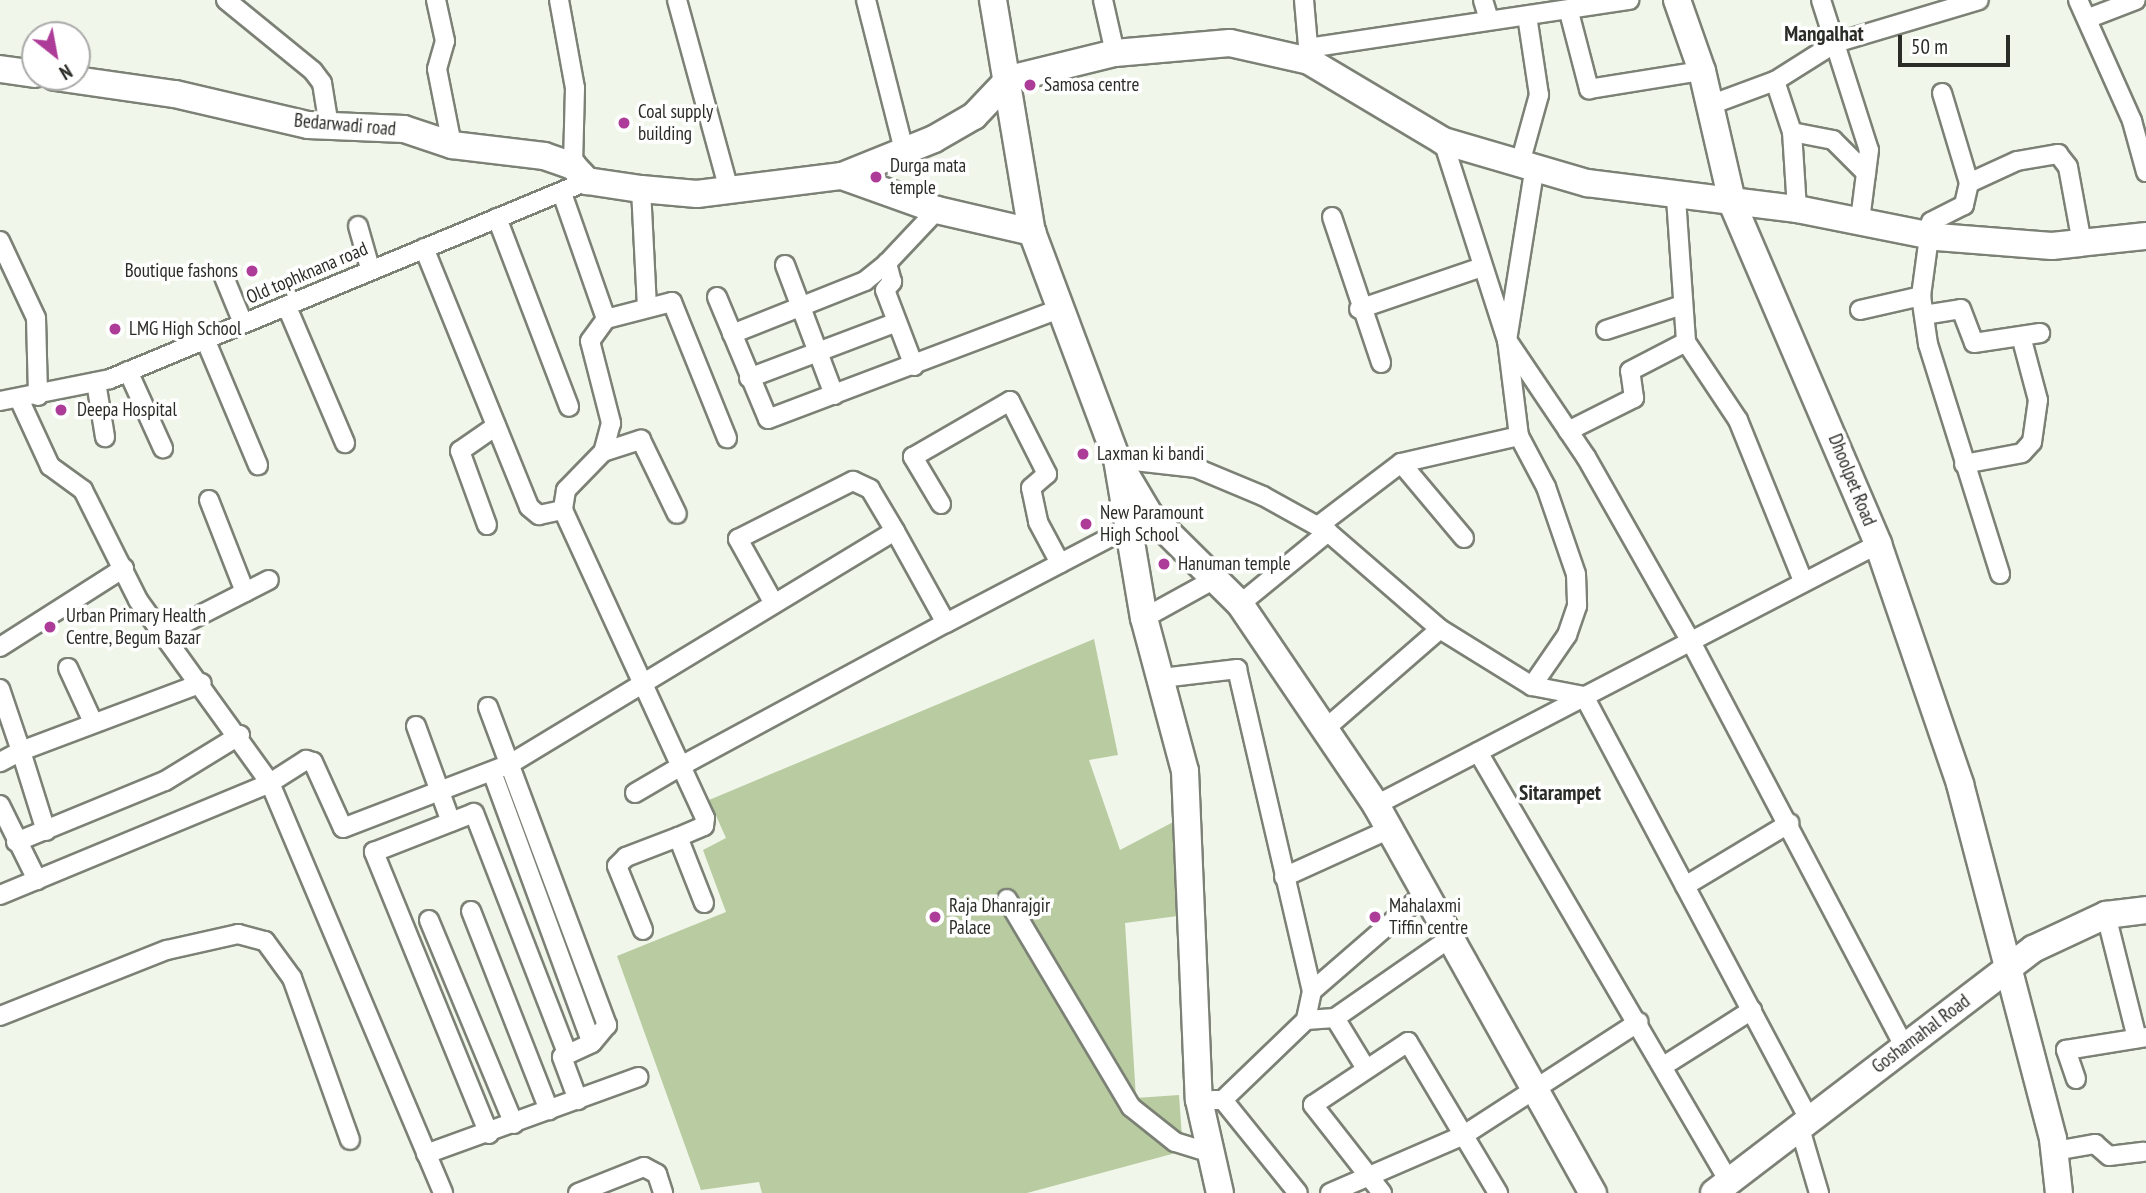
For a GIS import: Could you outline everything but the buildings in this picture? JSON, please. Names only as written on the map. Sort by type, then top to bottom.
[{"type":"street","points":[[226,0],[313,71],[322,83],[329,125]]},
{"type":"street","points":[[436,0],[445,41],[436,69],[452,145]]},
{"type":"street","points":[[559,0],[575,88],[580,173]]},
{"type":"street","points":[[677,0],[729,190]]},
{"type":"street","points":[[866,0],[904,150]]},
{"type":"street","points":[[993,0],[1009,79],[1032,232],[1056,310],[1117,459],[1149,514],[1240,604],[1376,805],[1593,1193]]},
{"type":"street","points":[[1104,0],[1115,53]]},
{"type":"street","points":[[1304,0],[1309,54]]},
{"type":"street","points":[[1483,0],[1489,20]]},
{"type":"street","points":[[842,176],[974,116],[1009,79],[1115,53],[1230,43],[1309,54],[1489,20],[1629,0]]},
{"type":"street","name":"Dhoolpet Road","points":[[1677,0],[1702,71],[1733,205],[1878,544],[1961,784],[2054,1151],[2059,1193]]},
{"type":"street","points":[[1821,0],[1869,150],[1860,220]]},
{"type":"street","points":[[1710,105],[1774,81],[1835,43],[1979,0]]},
{"type":"street","points":[[2078,0],[2089,18],[2132,121],[2146,172]]},
{"type":"street","points":[[2089,18],[2136,0]]},
{"type":"street","points":[[1574,7],[1589,89],[1702,71]]},
{"type":"street","points":[[1527,16],[1539,95],[1527,169],[1507,340],[1568,431],[1690,640],[1790,823],[1905,1048]]},
{"type":"street","points":[[1309,54],[1443,141],[1527,169],[1676,198],[1797,209],[1927,232],[2052,246],[2146,236]]},
{"type":"street","points":[[0,69],[21,72]]},
{"type":"street","points":[[1774,81],[1792,132],[1797,209]]},
{"type":"street","name":"Bedarwadi road","points":[[91,83],[329,125],[404,130],[452,145],[641,189],[729,190],[842,176]]},
{"type":"street","points":[[1942,93],[1969,183],[1964,205],[1930,222],[1921,296],[1964,464],[2000,574]]},
{"type":"street","points":[[1792,132],[1833,140],[1866,173]]},
{"type":"street","points":[[1443,141],[1507,340],[1519,436],[1546,487],[1576,574],[1577,606],[1567,635],[1532,686]]},
{"type":"street","points":[[1969,183],[2017,161],[2058,154],[2068,167],[2082,243]]},
{"type":"street","name":"Old tophknana road","points":[[0,401],[20,401],[128,371],[287,307],[370,268],[497,218],[562,196],[580,173]]},
{"type":"street","points":[[842,176],[937,210],[1032,232]]},
{"type":"street","points":[[641,189],[647,307]]},
{"type":"street","points":[[562,196],[606,319]]},
{"type":"street","points":[[1676,198],[1679,306],[1686,342],[1738,421],[1803,580]]},
{"type":"street","points":[[732,334],[865,281],[887,263],[937,210]]},
{"type":"street","points":[[1332,216],[1359,309],[1381,363]]},
{"type":"street","points":[[497,218],[569,407]]},
{"type":"street","points":[[358,226],[370,268]]},
{"type":"street","points":[[0,241],[36,318],[38,396]]},
{"type":"street","points":[[424,248],[532,512],[564,510]]},
{"type":"street","points":[[887,263],[892,282],[885,290],[914,366]]},
{"type":"street","points":[[785,265],[834,395]]},
{"type":"street","points":[[1359,309],[1482,267]]},
{"type":"street","points":[[225,276],[243,323]]},
{"type":"street","points":[[1860,310],[1921,296]]},
{"type":"street","points":[[717,297],[768,419],[914,366],[1056,310]]},
{"type":"street","points":[[603,452],[611,423],[590,341],[606,319],[672,302],[678,310],[727,438]]},
{"type":"street","points":[[1606,330],[1679,306]]},
{"type":"street","points":[[287,307],[345,443]]},
{"type":"street","points":[[1924,315],[1961,309],[1974,343],[2040,332]]},
{"type":"street","points":[[749,378],[897,323]]},
{"type":"street","points":[[1964,464],[2022,453],[2032,442],[2038,400],[2021,336]]},
{"type":"street","points":[[205,339],[258,465]]},
{"type":"street","points":[[1568,431],[1634,398],[1630,371],[1686,342]]},
{"type":"street","points":[[128,371],[163,448]]},
{"type":"street","points":[[96,382],[105,437]]},
{"type":"street","points":[[20,401],[32,439],[50,467],[83,490],[161,635],[202,683],[240,735],[270,783],[443,1193]]},
{"type":"street","points":[[941,504],[913,457],[1010,401],[1047,474],[1031,488],[1038,522],[1060,563]]},
{"type":"street","points":[[487,525],[460,451],[496,426]]},
{"type":"street","points":[[1240,604],[1401,463],[1519,436]]},
{"type":"street","points":[[643,930],[617,866],[704,826],[705,818],[564,510],[566,490],[603,452],[641,440],[677,514]]},
{"type":"street","points":[[1117,459],[1196,468],[1323,529],[1440,629],[1532,686],[1584,696]]},
{"type":"street","points":[[1117,459],[1126,530],[1144,618],[1185,771],[1211,1100],[1211,1153],[1220,1193]]},
{"type":"street","points":[[1401,463],[1464,538]]},
{"type":"street","points":[[772,600],[738,539],[853,481],[870,489],[946,623]]},
{"type":"street","points":[[209,500],[245,592]]},
{"type":"street","points":[[635,793],[946,623],[1126,530],[1149,514]]},
{"type":"street","points":[[0,895],[270,783],[311,760],[343,828],[510,764],[646,687],[772,600],[895,531]]},
{"type":"street","points":[[1376,805],[1803,580],[1878,544]]},
{"type":"street","points":[[0,647],[124,568]]},
{"type":"street","points":[[1144,618],[1215,579]]},
{"type":"street","points":[[161,635],[269,580]]},
{"type":"street","points":[[1325,729],[1440,629]]},
{"type":"street","points":[[68,668],[93,722]]},
{"type":"street","points":[[1162,678],[1237,669],[1276,813],[1284,877],[1312,991],[1306,1020]]},
{"type":"street","points":[[0,762],[93,722],[202,683]]},
{"type":"street","points":[[0,689],[46,831]]},
{"type":"street","points":[[1584,696],[1752,1010],[1803,1120],[1819,1193]]},
{"type":"street","points":[[488,707],[607,1025],[592,1042],[568,1053],[562,1064],[578,1100]]},
{"type":"street","points":[[416,726],[451,822]]},
{"type":"street","points":[[16,842],[165,780],[240,735]]},
{"type":"street","points":[[1478,751],[1665,1065],[1721,1187]]},
{"type":"street","points":[[495,780],[592,1042]]},
{"type":"street","points":[[0,805],[37,880]]},
{"type":"street","points":[[489,1133],[374,852],[474,813],[568,1053]]},
{"type":"street","points":[[1685,886],[1790,823]]},
{"type":"street","points":[[1284,877],[1390,829]]},
{"type":"street","points":[[678,837],[704,903]]},
{"type":"street","points":[[1312,991],[1425,892]]},
{"type":"street","points":[[1007,899],[1130,1107],[1175,1142],[1211,1153]]},
{"type":"street","name":"Goshamahal Road","points":[[1721,1187],[1803,1120],[1905,1048],[2006,968],[2065,931],[2106,915],[2146,910]]},
{"type":"street","points":[[471,911],[549,1110]]},
{"type":"street","points":[[2076,1079],[2066,1050],[2142,1037],[2106,915]]},
{"type":"street","points":[[429,920],[514,1124]]},
{"type":"street","points":[[0,1016],[167,950],[238,934],[265,942],[292,978],[350,1140]]},
{"type":"street","points":[[1211,1100],[1306,1020],[1335,1018],[1450,937]]},
{"type":"street","points":[[1665,1065],[1752,1010]]},
{"type":"street","points":[[1335,1018],[1365,1067]]},
{"type":"street","points":[[1330,1193],[1368,1173],[1464,1135],[1639,1022]]},
{"type":"street","points":[[1382,1193],[1313,1105],[1401,1043],[1415,1046],[1497,1193]]},
{"type":"street","points":[[426,1154],[639,1077]]},
{"type":"street","points":[[1211,1100],[1298,1193]]},
{"type":"street","points":[[2054,1151],[2095,1144],[2109,1156],[2144,1152]]},
{"type":"street","points":[[582,1192],[643,1167],[657,1174],[663,1193]]},
{"type":"green space","points":[[1094,639],[1118,755],[1089,760],[1120,850],[1177,820],[1185,915],[1125,923],[1136,1098],[1179,1095],[1183,1151],[1027,1193],[762,1193],[759,1182],[701,1190],[617,956],[726,912],[703,850],[726,838],[709,800]]},
{"type":"place","name":"Samosa centre","points":[[1030,85]]},
{"type":"place","name":"Coal supply building","points":[[624,123]]},
{"type":"place","name":"Durga mata temple","points":[[876,177]]},
{"type":"place","name":"Boutique fashons","points":[[252,271]]},
{"type":"place","name":"LMG High School","points":[[115,329]]},
{"type":"place","name":"Deepa Hospital","points":[[61,410]]},
{"type":"place","name":"Laxman ki bandi","points":[[1083,454]]},
{"type":"place","name":"New Paramount High School","points":[[1086,524]]},
{"type":"place","name":"Hanuman temple","points":[[1164,564]]},
{"type":"place","name":"Urban Primary Health Centre, Begum Bazar","points":[[50,627]]},
{"type":"place","name":"Raja Dhanrajgir Palace","points":[[935,917]]},
{"type":"place","name":"Mahalaxmi Tiffin centre","points":[[1375,917]]},
{"type":"district","name":"Mangalhat","points":[[1824,34]]},
{"type":"district","name":"Sitarampet","points":[[1560,793]]}]
